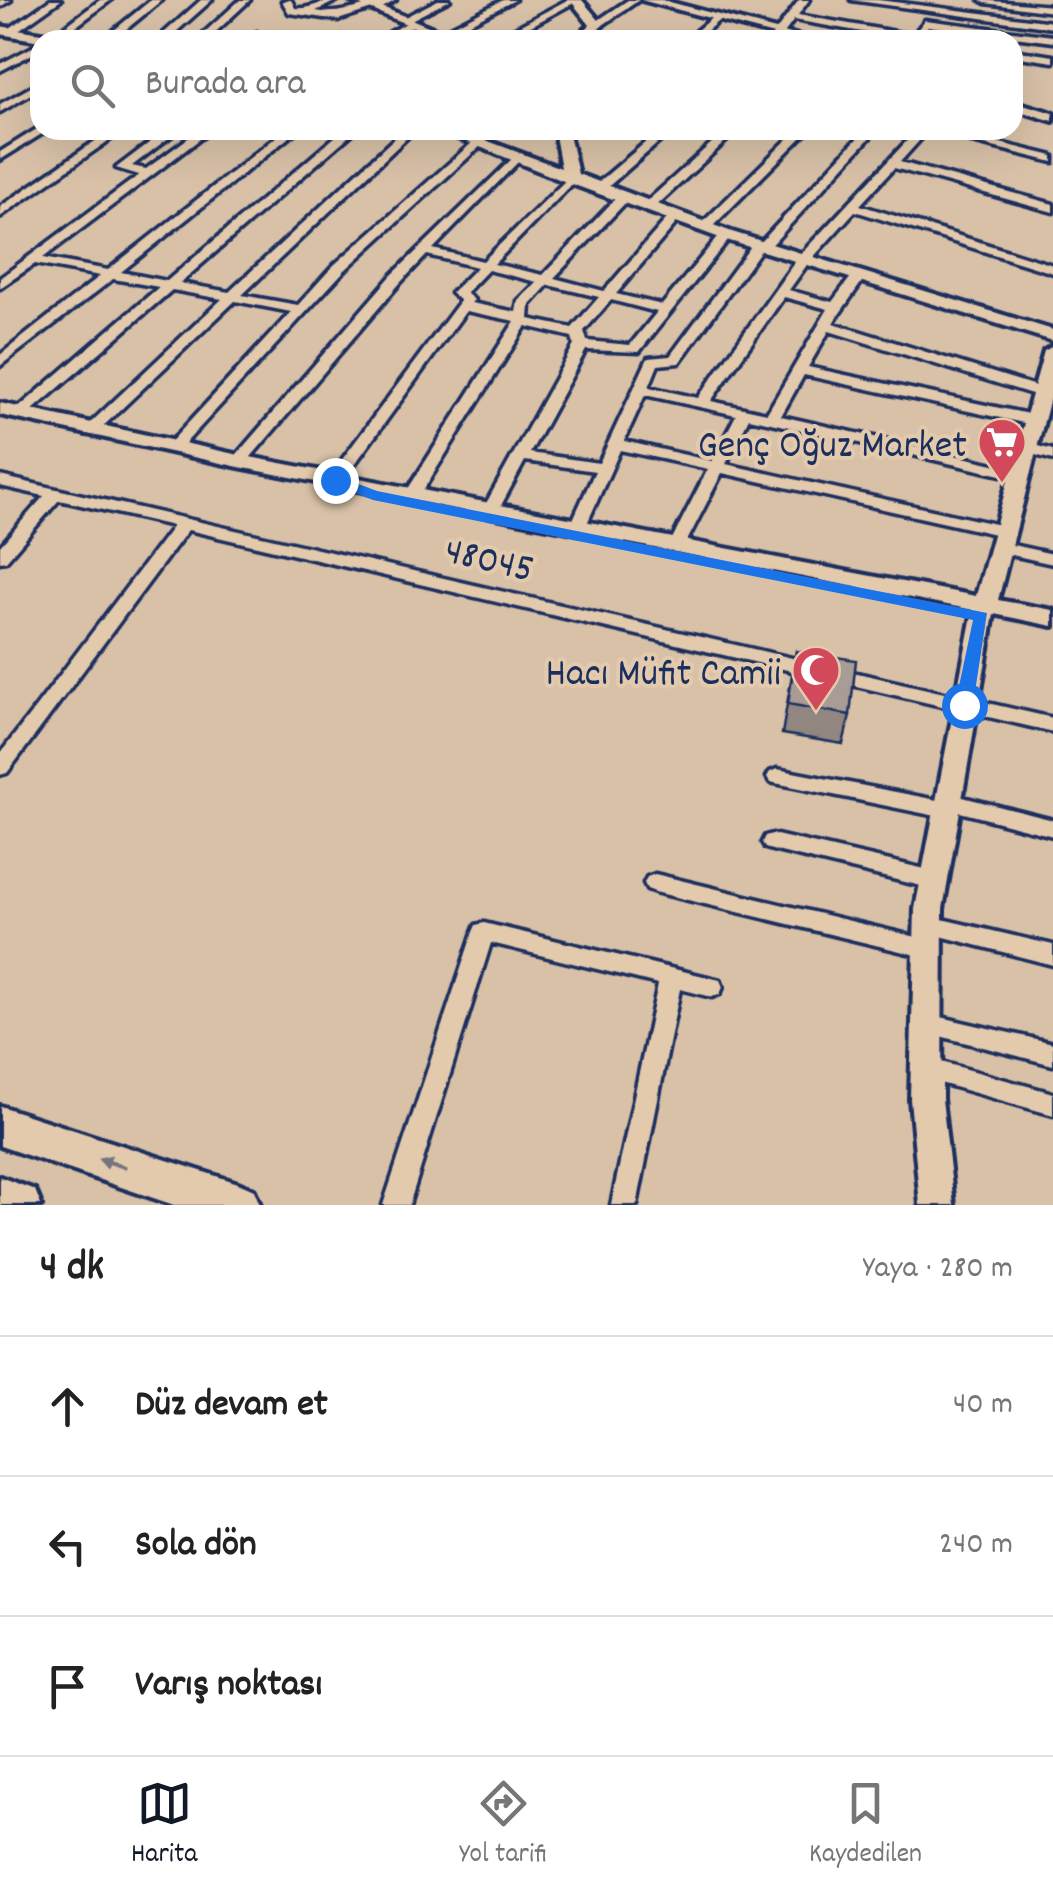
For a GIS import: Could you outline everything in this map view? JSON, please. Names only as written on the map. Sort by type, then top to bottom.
[{"type":"highway","points":[[0,1126],[238,1205]]},
{"type":"highway","points":[[0,1198],[19,1205]]},
{"type":"main road","points":[[354,0],[432,30]]},
{"type":"main road","points":[[575,0],[597,25],[591,30]]},
{"type":"main road","points":[[647,0],[759,30]]},
{"type":"main road","points":[[1023,108],[1053,117]]},
{"type":"main road","points":[[471,140],[705,228],[1053,336]]},
{"type":"main road","points":[[563,140],[570,179]]},
{"type":"main road","points":[[937,1205],[927,1068],[934,880],[984,610],[1053,351]]},
{"type":"main road","points":[[0,409],[239,461],[678,544],[984,610],[1053,632]]},
{"type":"main road","points":[[335,480],[373,495],[984,610],[1053,618]]},
{"type":"street","points":[[0,47],[11,32],[56,0]]},
{"type":"street","points":[[68,30],[106,0]]},
{"type":"street","points":[[120,30],[157,0]]},
{"type":"street","points":[[172,30],[207,0]]},
{"type":"street","points":[[212,30],[245,0]]},
{"type":"street","points":[[272,0],[288,0],[292,11],[340,20],[392,0]]},
{"type":"street","points":[[306,12],[333,0]]},
{"type":"street","points":[[396,30],[445,0]]},
{"type":"street","points":[[450,30],[510,0]]},
{"type":"street","points":[[517,30],[575,0]]},
{"type":"street","points":[[597,25],[634,0]]},
{"type":"street","points":[[783,30],[804,0]]},
{"type":"street","points":[[856,0],[1053,25]]},
{"type":"street","points":[[985,0],[1053,9]]},
{"type":"street","points":[[702,30],[718,17]]},
{"type":"street","points":[[793,17],[869,30]]},
{"type":"street","points":[[923,30],[925,23],[981,30]]},
{"type":"street","points":[[1023,35],[1053,39]]},
{"type":"street","points":[[0,68],[30,52]]},
{"type":"street","points":[[1023,55],[1053,59]]},
{"type":"street","points":[[0,108],[30,91]]},
{"type":"street","points":[[0,157],[30,138]]},
{"type":"street","points":[[0,213],[104,140]]},
{"type":"street","points":[[148,174],[122,168],[159,140]]},
{"type":"street","points":[[0,284],[193,140]]},
{"type":"street","points":[[0,362],[279,140]]},
{"type":"street","points":[[21,414],[338,140]]},
{"type":"street","points":[[90,431],[397,140]]},
{"type":"street","points":[[598,189],[656,140]]},
{"type":"street","points":[[648,207],[721,140]]},
{"type":"street","points":[[705,228],[793,140]]},
{"type":"street","points":[[579,524],[653,362],[674,360],[761,246],[862,140]]},
{"type":"street","points":[[702,403],[804,259],[914,140]]},
{"type":"street","points":[[974,140],[1053,159]]},
{"type":"street","points":[[174,447],[339,268],[478,143]]},
{"type":"street","points":[[239,461],[424,250],[516,158]]},
{"type":"street","points":[[893,164],[1053,208]]},
{"type":"street","points":[[335,480],[467,300],[458,293],[570,179]]},
{"type":"street","points":[[0,196],[16,201]]},
{"type":"street","points":[[414,492],[522,319],[523,304],[624,198]]},
{"type":"street","points":[[853,207],[1053,268]]},
{"type":"street","points":[[492,507],[522,456],[579,339],[609,294],[675,216]]},
{"type":"street","points":[[463,306],[522,319],[579,339],[634,349],[726,235]]},
{"type":"street","points":[[424,250],[666,310]]},
{"type":"street","points":[[32,260],[299,309]]},
{"type":"street","points":[[772,418],[859,276]]},
{"type":"street","points":[[780,292],[837,307]]},
{"type":"street","points":[[828,326],[1040,392]]},
{"type":"street","points":[[801,370],[1033,420]]},
{"type":"street","points":[[640,389],[1019,474]]},
{"type":"street","points":[[678,544],[746,412]]},
{"type":"street","points":[[615,444],[718,466],[1002,539],[1053,559]]},
{"type":"street","points":[[1026,448],[1053,456]]},
{"type":"street","points":[[522,456],[604,468]]},
{"type":"street","name":"48045","points":[[0,481],[1053,725]]},
{"type":"street","points":[[0,557],[56,493]]},
{"type":"street","points":[[0,768],[184,523]]},
{"type":"street","points":[[777,777],[1053,828]]},
{"type":"street","points":[[772,842],[934,880]]},
{"type":"street","points":[[655,883],[929,937],[1053,955]]},
{"type":"street","points":[[396,1205],[484,932],[712,987]]},
{"type":"street","points":[[624,1205],[671,978]]},
{"type":"street","points":[[928,1024],[1053,1054]]},
{"type":"street","points":[[927,1068],[1053,1104]]},
{"type":"building","points":[[796,651],[856,660],[850,715],[788,704]]},
{"type":"place","name":"Genç Oğuz Market","points":[[1002,484]]},
{"type":"place","name":"Hacı Müfit Camii","points":[[816,712]]},
{"type":"route","points":[[335,480],[373,495],[982,617],[964,705]]}]
